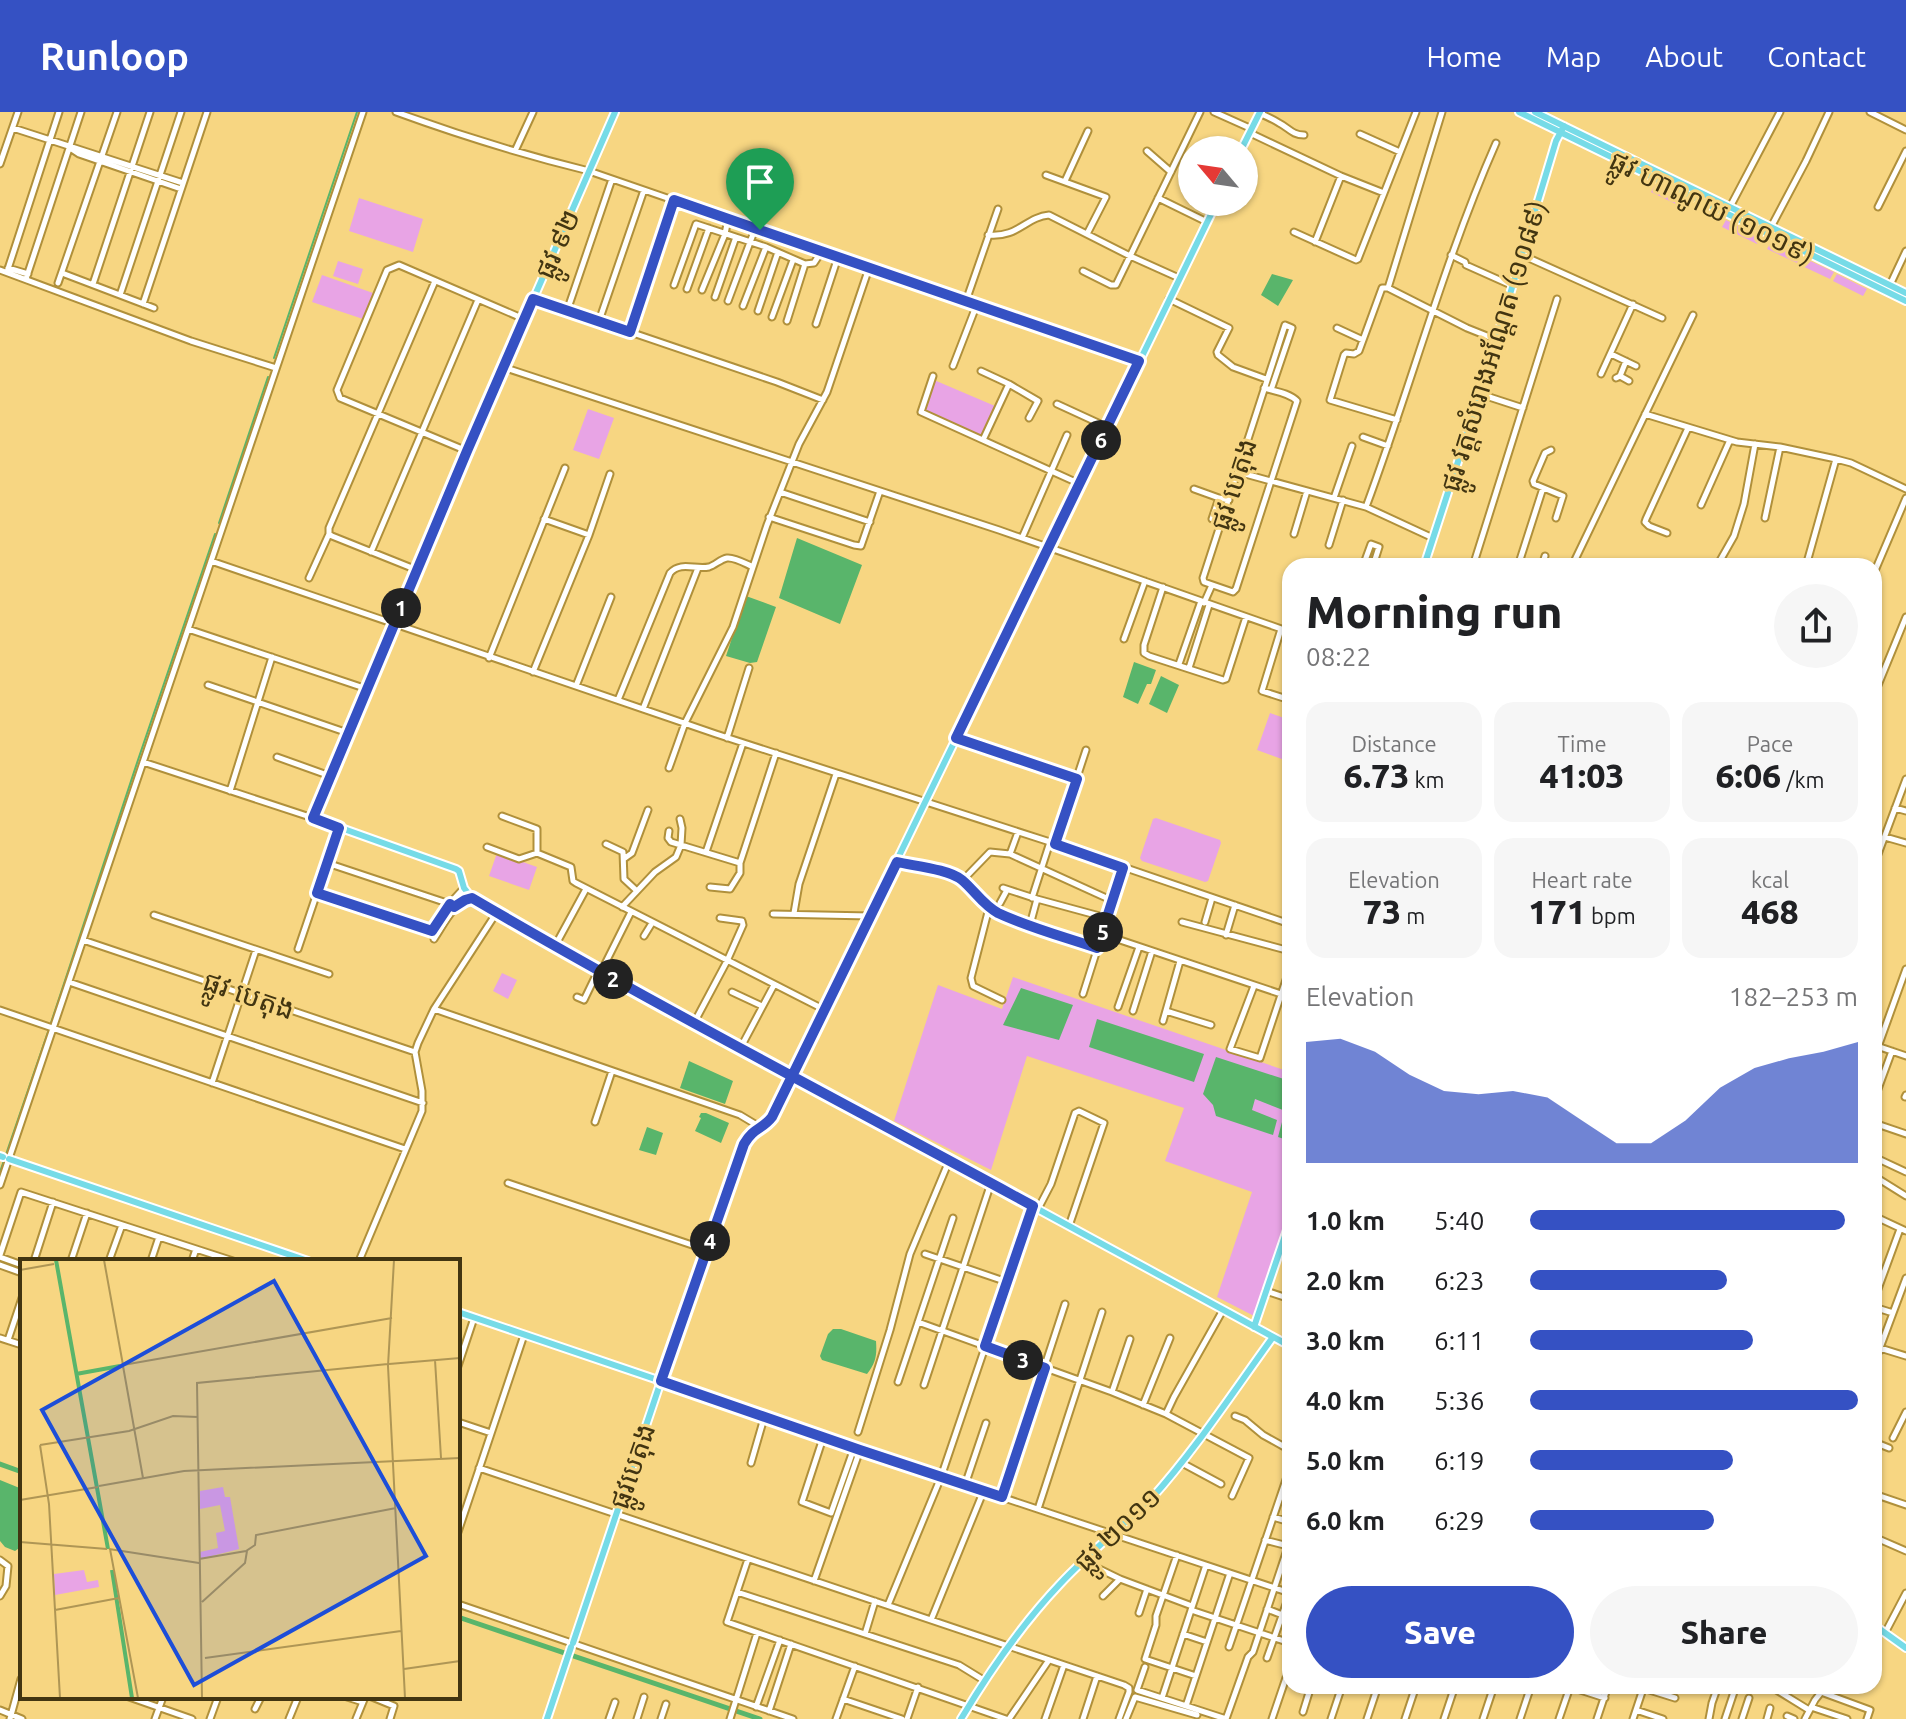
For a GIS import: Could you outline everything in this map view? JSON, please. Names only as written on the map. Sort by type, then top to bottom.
[{"type":"main road","name":"ផ្លូវ ៩២","points":[[313,818],[467,451],[615,112]]},
{"type":"main road","name":"ផ្លូវ ហាណូយ (១០១៩)","points":[[1519,112],[1730,207],[1769,230],[1906,293]]},
{"type":"main road","name":"ផ្លូវ ហាណូយ (១០១៩)","points":[[1535,112],[1547,115],[1562,129],[1906,301]]},
{"type":"main road","points":[[1248,136],[1260,113]]},
{"type":"main road","name":"ផ្លូវ វត្តសំរោងអណ្ដែត (១០៨៩)","points":[[1427,558],[1562,129]]},
{"type":"main road","name":"ផ្លូវបេតុង","points":[[547,1719],[744,1144],[751,1133],[768,1123],[793,1076],[1210,216]]},
{"type":"main road","points":[[313,818],[456,869],[472,898],[555,946],[1282,1342]]},
{"type":"main road","points":[[4,1158],[302,1259]]},
{"type":"main road","points":[[1254,1327],[1282,1246]]},
{"type":"main road","points":[[460,1313],[661,1381]]},
{"type":"main road","name":"ផ្លូវ ២០១១","points":[[961,1719],[1010,1646],[1060,1583],[1151,1499],[1182,1463],[1273,1337]]},
{"type":"main road","points":[[1882,1631],[1906,1648]]},
{"type":"street","points":[[0,164],[18,112]]},
{"type":"street","points":[[59,112],[6,268],[191,341],[276,368]]},
{"type":"street","points":[[27,277],[81,112]]},
{"type":"street","points":[[58,283],[117,112]]},
{"type":"street","points":[[93,284],[150,112]]},
{"type":"street","points":[[120,295],[181,112]]},
{"type":"street","points":[[143,304],[207,112]]},
{"type":"street","points":[[0,1185],[4,1158],[69,982],[363,112]]},
{"type":"street","points":[[396,112],[515,151],[589,171],[1139,361]]},
{"type":"street","points":[[515,151],[533,112]]},
{"type":"street","points":[[1083,271],[1114,286],[1200,112]]},
{"type":"street","points":[[1214,112],[1341,176],[1384,193]]},
{"type":"street","points":[[1294,232],[1358,259],[1416,112]]},
{"type":"street","points":[[1388,288],[1442,112]]},
{"type":"street","points":[[1730,207],[1780,112]]},
{"type":"street","points":[[1769,230],[1829,112]]},
{"type":"street","points":[[1870,112],[1906,130]]},
{"type":"street","points":[[1260,113],[1296,135],[1304,135]]},
{"type":"street","points":[[13,128],[69,147],[73,152],[102,158],[182,186]]},
{"type":"street","points":[[1065,181],[1088,131]]},
{"type":"street","points":[[1360,134],[1400,152]]},
{"type":"street","points":[[1366,507],[1466,213],[1496,143]]},
{"type":"street","points":[[1147,151],[1171,172]]},
{"type":"street","points":[[1878,207],[1906,151]]},
{"type":"street","points":[[1046,175],[1106,197],[1087,234]]},
{"type":"street","points":[[1315,242],[1341,176]]},
{"type":"street","points":[[567,311],[612,179]]},
{"type":"street","points":[[599,321],[644,190]]},
{"type":"street","points":[[1158,198],[1207,222]]},
{"type":"street","points":[[630,332],[674,200]]},
{"type":"street","points":[[966,301],[998,209]]},
{"type":"street","points":[[674,285],[701,210]]},
{"type":"street","points":[[988,235],[1014,232],[1045,215],[1179,278]]},
{"type":"street","points":[[702,290],[728,219]]},
{"type":"street","points":[[696,224],[766,247],[805,264],[814,263],[822,251]]},
{"type":"street","points":[[687,289],[709,228]]},
{"type":"street","points":[[728,301],[755,229]]},
{"type":"street","points":[[715,297],[736,237]]},
{"type":"street","points":[[743,306],[766,247]]},
{"type":"street","points":[[1890,285],[1906,251]]},
{"type":"street","points":[[758,311],[778,252]]},
{"type":"street","points":[[1451,255],[1513,286]]},
{"type":"street","points":[[1522,255],[1662,318]]},
{"type":"street","points":[[816,324],[839,257]]},
{"type":"street","points":[[772,317],[793,260]]},
{"type":"street","points":[[787,321],[805,264]]},
{"type":"street","points":[[467,451],[340,398],[337,390],[387,270],[399,265],[524,319]]},
{"type":"street","points":[[669,768],[685,723],[733,627],[769,517],[799,444],[823,400],[869,268]]},
{"type":"street","points":[[62,273],[154,308]]},
{"type":"street","points":[[309,578],[435,281]]},
{"type":"street","points":[[1397,420],[1330,400],[1344,355],[1357,353],[1363,340],[1379,290],[1388,288],[1497,340]]},
{"type":"street","points":[[533,299],[823,400]]},
{"type":"street","points":[[1169,299],[1229,328],[1218,355],[1233,367],[1266,379]]},
{"type":"street","points":[[1476,558],[1557,299]]},
{"type":"street","points":[[371,552],[478,300]]},
{"type":"street","points":[[953,366],[977,304]]},
{"type":"street","points":[[1601,374],[1633,304]]},
{"type":"street","points":[[1576,558],[1693,315]]},
{"type":"street","name":"ផ្លូវ បេតុង","points":[[1212,585],[1203,580],[1283,326],[1290,326],[1292,328],[1271,390]]},
{"type":"street","points":[[1337,328],[1363,340]]},
{"type":"street","points":[[1611,354],[1636,366]]},
{"type":"street","points":[[1626,361],[1618,377],[1629,381]]},
{"type":"street","points":[[503,367],[1049,547],[1281,629],[1262,691],[1282,697]]},
{"type":"street","points":[[981,371],[1038,401],[1029,418]]},
{"type":"street","points":[[933,376],[921,412],[1080,484]]},
{"type":"street","points":[[983,440],[1009,384]]},
{"type":"street","points":[[1179,664],[1212,585],[1233,592],[1236,589],[1297,401],[1264,388]]},
{"type":"street","points":[[1480,394],[1523,408]]},
{"type":"street","points":[[1057,404],[1107,427]]},
{"type":"street","points":[[1645,414],[1730,440],[1780,447],[1851,463],[1905,486]]},
{"type":"street","points":[[1667,533],[1645,522],[1688,428]]},
{"type":"street","points":[[1022,538],[1067,435]]},
{"type":"street","points":[[1363,437],[1388,446]]},
{"type":"street","points":[[1701,505],[1730,440]]},
{"type":"street","points":[[1722,558],[1734,536],[1744,504],[1755,444]]},
{"type":"street","points":[[1334,498],[1352,446]]},
{"type":"street","points":[[1765,518],[1780,447]]},
{"type":"street","points":[[1551,450],[1545,453],[1533,481],[1563,496],[1556,518]]},
{"type":"street","points":[[1808,558],[1836,459]]},
{"type":"street","points":[[489,658],[565,468]]},
{"type":"street","points":[[1238,472],[1366,507],[1433,538]]},
{"type":"street","points":[[533,672],[589,535],[610,474]]},
{"type":"street","points":[[1521,558],[1543,488]]},
{"type":"street","points":[[1194,489],[1229,500]]},
{"type":"street","points":[[769,517],[861,546],[880,491]]},
{"type":"street","points":[[1294,534],[1307,491]]},
{"type":"street","points":[[780,492],[870,522]]},
{"type":"street","points":[[1212,519],[1219,498]]},
{"type":"street","points":[[1880,558],[1906,498]]},
{"type":"street","points":[[1329,545],[1343,500]]},
{"type":"street","points":[[544,519],[589,535]]},
{"type":"street","points":[[329,534],[417,570]]},
{"type":"street","points":[[1366,558],[1371,544],[1379,547],[1376,558]]},
{"type":"street","points":[[618,700],[670,573],[675,568],[709,567],[726,558],[753,567]]},
{"type":"street","points":[[211,561],[489,658],[1018,831],[1282,921]]},
{"type":"street","points":[[643,709],[698,568]]},
{"type":"street","points":[[1124,639],[1145,581]]},
{"type":"street","points":[[1163,587],[1144,653],[1226,679],[1246,617]]},
{"type":"street","points":[[576,686],[611,597]]},
{"type":"street","points":[[1189,668],[1205,603]]},
{"type":"street","points":[[1882,676],[1906,617]]},
{"type":"street","points":[[188,629],[367,689]]},
{"type":"street","points":[[230,791],[272,657]]},
{"type":"street","points":[[727,738],[749,668]]},
{"type":"street","points":[[208,685],[348,733]]},
{"type":"street","points":[[956,738],[1077,779]]},
{"type":"street","points":[[706,852],[743,743]]},
{"type":"street","points":[[1030,925],[1041,869],[1086,750]]},
{"type":"street","points":[[710,887],[730,889],[740,873],[740,863],[776,753]]},
{"type":"street","points":[[277,757],[330,776]]},
{"type":"street","points":[[143,762],[313,818]]},
{"type":"street","points":[[794,913],[799,884],[836,774]]},
{"type":"street","points":[[1882,845],[1906,779]]},
{"type":"street","points":[[1895,808],[1906,811]]},
{"type":"street","points":[[624,858],[632,853],[648,810]]},
{"type":"street","points":[[502,816],[537,829],[537,853]]},
{"type":"street","points":[[622,907],[655,872],[676,857],[681,845],[680,819]]},
{"type":"street","points":[[298,949],[339,828]]},
{"type":"street","points":[[669,831],[668,838],[681,845],[740,863]]},
{"type":"street","points":[[1010,854],[1018,831]]},
{"type":"street","points":[[1885,837],[1906,843]]},
{"type":"street","points":[[606,844],[624,854],[624,879],[637,891]]},
{"type":"street","points":[[487,847],[519,859],[537,853],[571,867],[573,881],[586,889],[825,1010]]},
{"type":"street","points":[[963,880],[990,852],[1010,854],[1113,901]]},
{"type":"street","points":[[897,862],[953,874],[963,880],[989,908],[1017,921],[1097,948]]},
{"type":"street","points":[[327,863],[452,906]]},
{"type":"street","points":[[1083,994],[1123,868]]},
{"type":"street","points":[[317,893],[432,931],[464,888]]},
{"type":"street","points":[[555,946],[586,889]]},
{"type":"street","points":[[1000,903],[1005,889],[1107,918]]},
{"type":"street","points":[[434,939],[452,906],[472,898]]},
{"type":"street","points":[[1205,922],[1212,898]]},
{"type":"street","points":[[1226,935],[1235,905]]},
{"type":"street","points":[[989,908],[971,978],[973,986],[1002,1000]]},
{"type":"street","points":[[360,1259],[422,1111],[415,1052],[434,1009],[497,912]]},
{"type":"street","points":[[577,997],[584,1000],[631,912]]},
{"type":"street","points":[[773,914],[870,916]]},
{"type":"street","points":[[154,915],[329,974]]},
{"type":"street","points":[[694,1023],[727,961],[743,922],[720,918]]},
{"type":"street","points":[[1182,922],[1282,949]]},
{"type":"street","points":[[644,936],[652,923]]},
{"type":"street","points":[[1102,934],[1282,995],[1260,1058],[1230,1049],[1254,986]]},
{"type":"street","name":"ផ្លូវ បេតុង","points":[[83,940],[415,1052]]},
{"type":"street","points":[[1118,1007],[1139,947]]},
{"type":"street","name":"ផ្លូវ បេតុង","points":[[212,1083],[256,950]]},
{"type":"street","points":[[1133,1011],[1152,951]]},
{"type":"street","points":[[1163,1021],[1180,961]]},
{"type":"street","points":[[1882,1031],[1906,969]]},
{"type":"street","points":[[69,982],[423,1103]]},
{"type":"street","points":[[741,1047],[774,985]]},
{"type":"street","points":[[732,992],[762,1006]]},
{"type":"street","points":[[434,1009],[740,1115],[760,1127]]},
{"type":"street","points":[[0,1010],[405,1149]]},
{"type":"street","points":[[1166,1011],[1211,1025]]},
{"type":"street","points":[[1882,1048],[1906,1056]]},
{"type":"street","points":[[1882,1078],[1892,1051]]},
{"type":"street","points":[[595,1122],[612,1071]]},
{"type":"street","points":[[888,1605],[941,1477],[1007,1282],[1036,1207],[1051,1184],[1075,1113],[1079,1111],[1104,1123],[1069,1226]]},
{"type":"street","points":[[1882,1126],[1906,1134]]},
{"type":"street","points":[[858,1432],[910,1254],[949,1161]]},
{"type":"street","points":[[1882,1161],[1906,1172]]},
{"type":"street","points":[[1882,1181],[1906,1196]]},
{"type":"street","points":[[508,1183],[707,1250]]},
{"type":"street","points":[[924,1385],[991,1183]]},
{"type":"street","points":[[20,1264],[0,1256],[21,1192],[224,1259]]},
{"type":"street","points":[[35,1259],[53,1202]]},
{"type":"street","points":[[72,1259],[87,1213]]},
{"type":"street","points":[[898,1382],[953,1218]]},
{"type":"street","points":[[1882,1220],[1903,1230],[1882,1281]]},
{"type":"street","points":[[110,1259],[122,1225]]},
{"type":"street","points":[[152,1259],[159,1237]]},
{"type":"street","points":[[193,1259],[196,1249]]},
{"type":"street","points":[[925,1254],[1007,1282]]},
{"type":"street","points":[[0,1265],[20,1272]]},
{"type":"street","points":[[1882,1338],[1906,1278]]},
{"type":"street","points":[[1266,1291],[1282,1296]]},
{"type":"street","points":[[8,1340],[20,1304]]},
{"type":"street","points":[[1002,1497],[1065,1304]]},
{"type":"street","points":[[1166,1414],[1223,1310]]},
{"type":"street","points":[[1882,1310],[1893,1313]]},
{"type":"street","points":[[1038,1509],[1102,1312]]},
{"type":"street","points":[[460,1360],[474,1318]]},
{"type":"street","points":[[918,1322],[1112,1392],[1203,1432],[1250,1459],[1232,1496]]},
{"type":"street","points":[[460,1526],[524,1335]]},
{"type":"street","points":[[0,1338],[20,1344]]},
{"type":"street","points":[[1143,1405],[1170,1338]]},
{"type":"street","points":[[1112,1392],[1130,1339]]},
{"type":"street","points":[[1882,1346],[1906,1356]]},
{"type":"street","points":[[661,1381],[1282,1590]]},
{"type":"street","points":[[1893,1438],[1906,1412]]},
{"type":"street","points":[[1235,1416],[1282,1446]]},
{"type":"street","points":[[751,1463],[764,1418]]},
{"type":"street","points":[[460,1423],[491,1433]]},
{"type":"street","points":[[965,1485],[986,1423]]},
{"type":"street","points":[[823,1438],[802,1502],[831,1513],[857,1449]]},
{"type":"street","points":[[1882,1445],[1889,1448]]},
{"type":"street","points":[[814,1581],[857,1449]]},
{"type":"street","points":[[1182,1463],[1221,1484]]},
{"type":"street","points":[[479,1468],[1129,1688],[1119,1719]]},
{"type":"street","points":[[931,1620],[984,1490]]},
{"type":"street","points":[[1229,1647],[1282,1494]]},
{"type":"street","points":[[1882,1497],[1906,1505]]},
{"type":"street","points":[[1273,1517],[1282,1520]]},
{"type":"street","points":[[1265,1540],[1282,1542]]},
{"type":"street","points":[[1882,1540],[1906,1551]]},
{"type":"street","points":[[1177,1555],[1145,1659],[1196,1676]]},
{"type":"street","points":[[748,1559],[727,1622],[1007,1719],[1049,1660]]},
{"type":"street","points":[[0,1560],[8,1566],[6,1586],[0,1596]]},
{"type":"street","points":[[1083,1561],[1215,1619],[1282,1640]]},
{"type":"street","points":[[1126,1719],[1135,1697],[1198,1715],[1226,1719],[1248,1657],[1253,1652],[1282,1564]]},
{"type":"street","points":[[1162,1698],[1206,1565]]},
{"type":"street","points":[[1186,1706],[1230,1573]]},
{"type":"street","points":[[1103,1596],[1120,1579]]},
{"type":"street","points":[[1139,1613],[1147,1589]]},
{"type":"street","points":[[737,1592],[959,1665],[985,1681]]},
{"type":"street","points":[[1885,1633],[1906,1593]]},
{"type":"street","points":[[865,1634],[875,1601]]},
{"type":"street","points":[[460,1605],[735,1702],[793,1719]]},
{"type":"street","points":[[1267,1609],[1282,1615],[1267,1658]]},
{"type":"street","points":[[730,1718],[757,1633]]},
{"type":"street","points":[[1183,1634],[1207,1642]]},
{"type":"street","points":[[756,1707],[780,1640]]},
{"type":"street","points":[[769,1711],[791,1644]]},
{"type":"street","points":[[1045,1719],[1064,1665]]},
{"type":"street","points":[[836,1719],[855,1666]]},
{"type":"street","points":[[1145,1667],[1137,1690],[1186,1706],[1198,1715]]},
{"type":"street","points":[[1083,1719],[1097,1676]]},
{"type":"street","points":[[11,1717],[20,1683]]},
{"type":"street","points":[[843,1699],[904,1719],[918,1687]]},
{"type":"street","points":[[1272,1719],[1282,1690]]},
{"type":"street","points":[[1303,1712],[1309,1694]]},
{"type":"street","points":[[1331,1719],[1339,1694]]},
{"type":"street","points":[[1367,1719],[1375,1694]]},
{"type":"street","points":[[1405,1719],[1413,1694]]},
{"type":"street","points":[[1444,1719],[1452,1694]]},
{"type":"street","points":[[1483,1719],[1491,1694]]},
{"type":"street","points":[[1520,1719],[1528,1694]]},
{"type":"street","points":[[1559,1719],[1567,1694]]},
{"type":"street","points":[[1593,1694],[1605,1698]]},
{"type":"street","points":[[1597,1719],[1606,1694]]},
{"type":"street","points":[[1633,1719],[1642,1694]]},
{"type":"street","points":[[1664,1694],[1675,1698]]},
{"type":"street","points":[[1709,1719],[1715,1694]]},
{"type":"street","points":[[1725,1719],[1733,1694]]},
{"type":"street","points":[[1785,1694],[1810,1708],[1847,1719]]},
{"type":"street","points":[[1805,1719],[1820,1694]]},
{"type":"street","points":[[1826,1694],[1870,1710],[1867,1719]]},
{"type":"street","points":[[637,1719],[644,1697]]},
{"type":"street","points":[[1742,1719],[1749,1698]]},
{"type":"street","points":[[135,1699],[192,1719]]},
{"type":"street","points":[[155,1719],[162,1699]]},
{"type":"street","points":[[210,1719],[217,1699]]},
{"type":"street","points":[[255,1709],[260,1699]]},
{"type":"street","points":[[289,1719],[297,1699]]},
{"type":"street","points":[[377,1699],[394,1706],[390,1719]]},
{"type":"street","points":[[356,1719],[364,1700]]},
{"type":"street","points":[[609,1719],[615,1702]]},
{"type":"street","points":[[661,1719],[666,1704]]},
{"type":"street","points":[[1767,1719],[1770,1708]]},
{"type":"street","points":[[0,1710],[22,1719]]},
{"type":"street","points":[[1636,1710],[1663,1719]]},
{"type":"street","points":[[1787,1716],[1794,1719]]},
{"type":"shaded area","points":[[1655,185],[1691,202],[1688,210],[1651,192]]},
{"type":"shaded area","points":[[359,198],[423,219],[413,252],[349,231]]},
{"type":"shaded area","points":[[1726,220],[1760,237],[1757,244],[1722,227]]},
{"type":"shaded area","points":[[1771,242],[1801,256],[1797,263],[1767,249]]},
{"type":"shaded area","points":[[1804,258],[1834,272],[1830,279],[1800,265]]},
{"type":"shaded area","points":[[338,261],[363,269],[358,284],[333,276]]},
{"type":"shaded area","points":[[1272,274],[1293,280],[1278,306],[1261,295]]},
{"type":"shaded area","points":[[1837,274],[1867,289],[1863,296],[1833,281]]},
{"type":"shaded area","points":[[322,275],[373,293],[363,319],[312,302]]},
{"type":"shaded area","points":[[934,380],[995,406],[981,436],[924,412]]},
{"type":"shaded area","points":[[588,409],[614,418],[599,459],[573,450]]},
{"type":"shaded area","points":[[797,538],[862,565],[840,624],[779,598]]},
{"type":"shaded area","points":[[746,596],[776,607],[757,662],[750,663],[726,656]]},
{"type":"shaded area","points":[[1134,662],[1156,670],[1138,704],[1123,697]]},
{"type":"shaded area","points":[[1161,676],[1179,685],[1167,713],[1149,704]]},
{"type":"shaded area","points":[[1270,713],[1282,717],[1282,759],[1257,750]]},
{"type":"shaded area","points":[[1153,819],[1220,840],[1208,881],[1142,861],[1140,858]]},
{"type":"shaded area","points":[[497,853],[537,867],[529,890],[489,876]]},
{"type":"shaded area","points":[[502,973],[517,980],[508,999],[493,991]]},
{"type":"shaded area","points":[[1013,977],[1282,1069],[1282,1235],[1254,1316],[1217,1297],[1252,1192],[1165,1161],[1184,1108],[1027,1056],[991,1170],[894,1121],[938,985],[1002,1009]]},
{"type":"shaded area","points":[[1021,988],[1073,1005],[1059,1040],[1003,1025]]},
{"type":"shaded area","points":[[1097,1019],[1204,1054],[1194,1082],[1089,1047]]},
{"type":"shaded area","points":[[1216,1057],[1282,1078],[1282,1110],[1255,1099],[1252,1110],[1277,1120],[1273,1135],[1216,1116],[1213,1105],[1203,1094]]},
{"type":"shaded area","points":[[689,1061],[733,1081],[725,1104],[680,1088]]},
{"type":"shaded area","points":[[701,1113],[729,1123],[721,1143],[695,1131]]},
{"type":"shaded area","points":[[647,1127],[663,1133],[656,1155],[639,1150]]},
{"type":"shaded area","points":[[833,1329],[876,1341],[875,1359],[867,1374],[822,1360],[820,1356]]},
{"type":"shaded area","points":[[0,1480],[20,1488],[20,1547],[15,1551],[0,1541]]},
{"type":"waterway","points":[[274,358],[357,112]]},
{"type":"waterway","points":[[219,523],[268,377]]},
{"type":"waterway","points":[[51,1023],[215,534]]},
{"type":"waterway","points":[[0,1172],[48,1032]]},
{"type":"waterway","points":[[0,1464],[20,1471]]},
{"type":"waterway","points":[[460,1618],[760,1719]]},
{"type":"route","points":[[760,230],[674,200],[630,332],[533,299],[313,818],[339,828],[317,893],[432,931],[450,904],[454,907],[472,898],[598,971],[741,1047],[793,1076],[851,1108],[1033,1206],[985,1346],[1045,1368],[1002,1497],[661,1381],[744,1144],[751,1133],[772,1117],[793,1076],[897,862],[953,874],[963,880],[989,908],[1017,921],[1097,948],[1123,868],[1055,844],[1077,779],[956,738],[1139,361],[760,230]]}]
